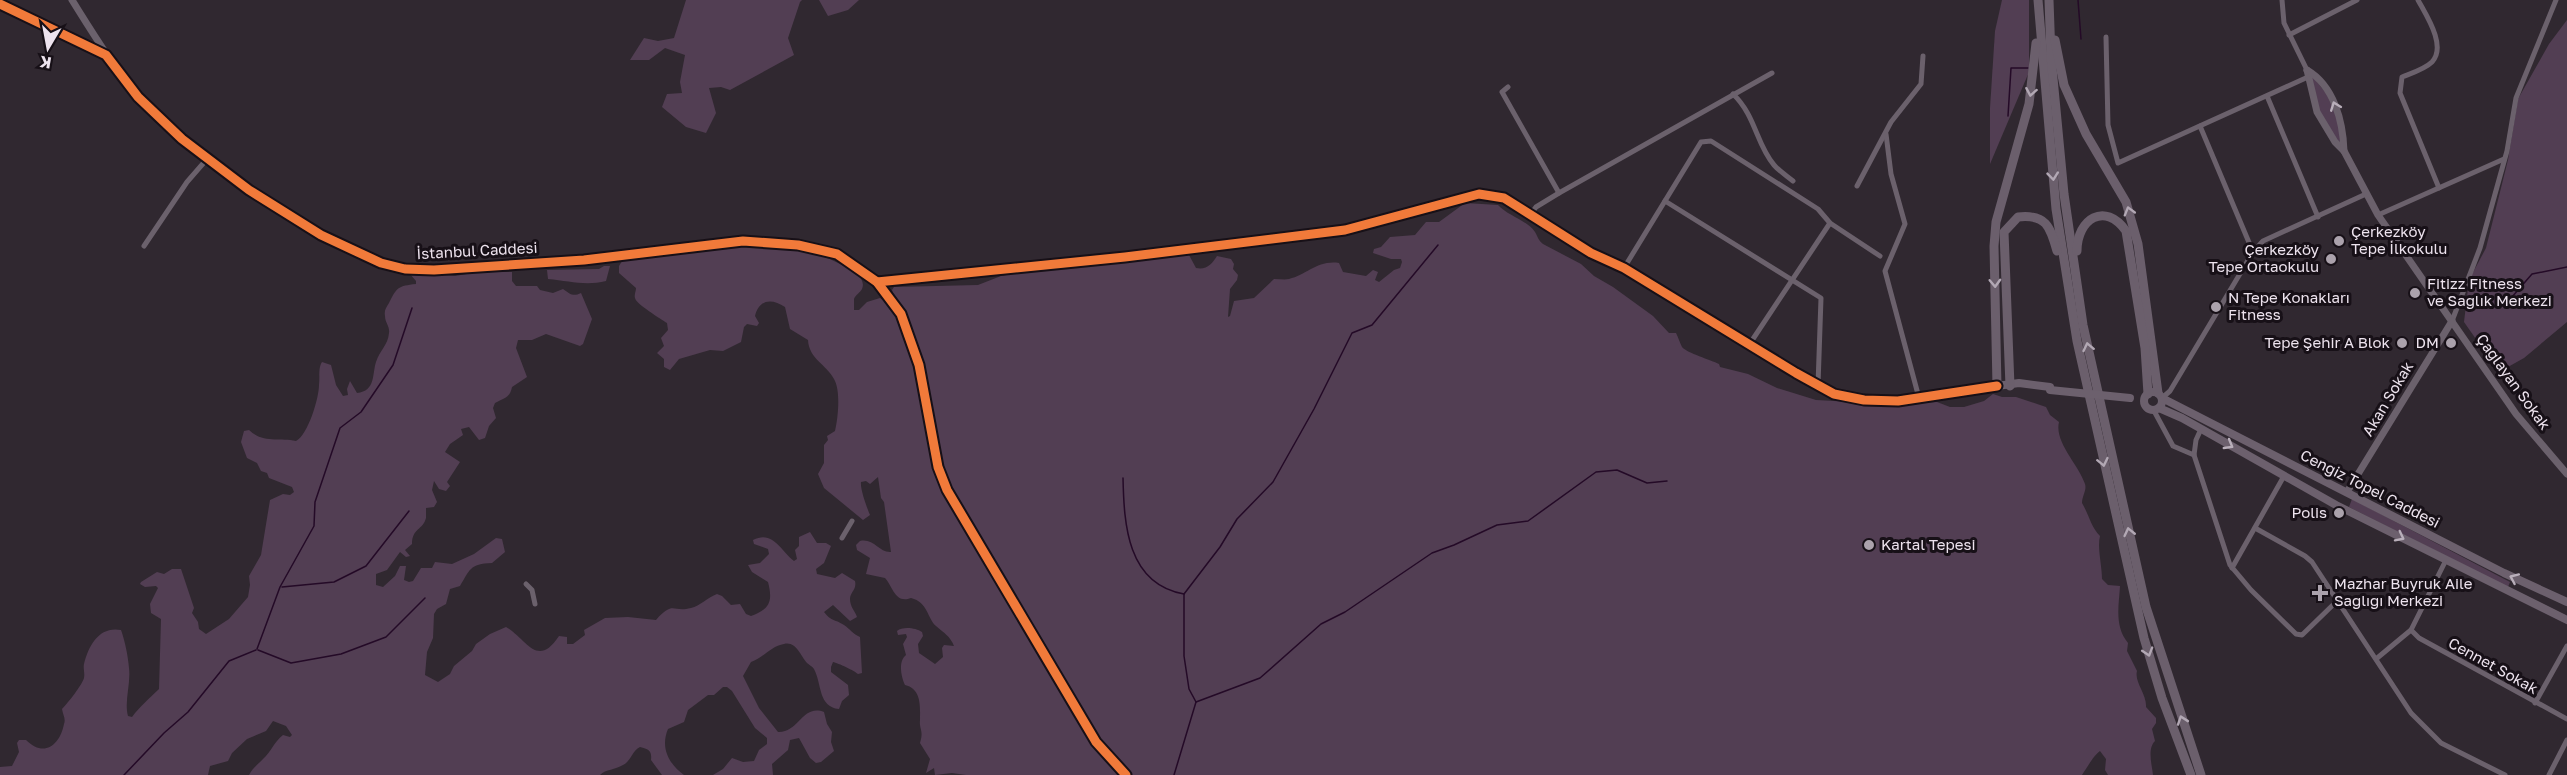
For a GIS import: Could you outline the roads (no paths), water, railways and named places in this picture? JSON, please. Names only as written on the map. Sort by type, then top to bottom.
[{"type":"highway","points":[[2038,0],[2051,164],[2066,285]]},
{"type":"highway","points":[[2049,0],[2051,57],[2064,194],[2083,325],[2146,607],[2201,775]]},
{"type":"highway","points":[[1997,386],[1996,222],[2029,104],[2039,13]]},
{"type":"highway","points":[[2050,14],[2064,85],[2086,134],[2126,202],[2138,244],[2160,396]]},
{"type":"highway","points":[[2077,283],[2077,238],[2080,229],[2088,220],[2098,216],[2114,219],[2126,231],[2129,240],[2145,348],[2147,394]]},
{"type":"highway","points":[[2010,386],[2004,232],[2009,224],[2018,217],[2037,217],[2046,222],[2054,238],[2144,638],[2162,698],[2191,775]]},
{"type":"main road","points":[[1997,386],[2050,388],[2130,396],[2147,394],[2160,396],[2152,408]]},
{"type":"main road","points":[[2147,394],[2145,399],[2152,408]]},
{"type":"main road","points":[[2130,396],[2201,429],[2284,477],[2567,620]]},
{"type":"main road","name":"Cengiz Topel Caddesi","points":[[2160,396],[2504,573],[2567,602]]},
{"type":"main road","points":[[2340,506],[2338,496],[2347,492]]},
{"type":"street","name":"İstanbul Caddesi","points":[[72,0],[106,55],[138,97],[182,139],[249,190],[321,235],[381,263],[405,269],[434,270],[584,260],[743,241],[798,246],[837,254],[877,282],[901,314],[919,365],[938,466],[947,490],[1096,742],[1126,775]]},
{"type":"street","points":[[2282,0],[2284,23],[2308,73],[2317,112],[2335,142],[2344,151]]},
{"type":"street","points":[[2289,35],[2357,0]]},
{"type":"street","points":[[2418,0],[2432,28],[2438,46],[2437,52],[2432,63],[2402,77],[2400,93],[2439,188]]},
{"type":"street","points":[[2452,321],[2480,248],[2504,159],[2516,98],[2550,21],[2556,0]]},
{"type":"street","points":[[0,4],[106,55]]},
{"type":"street","points":[[2106,38],[2108,125],[2118,163],[2267,96],[2308,73],[2313,73],[2334,99],[2342,126],[2344,151]]},
{"type":"street","points":[[1857,186],[1891,123],[1922,84],[1923,56]]},
{"type":"street","points":[[1530,215],[1536,207],[1559,193],[1772,73]]},
{"type":"street","points":[[1508,87],[1502,92],[1559,193]]},
{"type":"street","points":[[1733,94],[1748,110],[1759,138],[1774,165],[1793,182]]},
{"type":"street","points":[[2267,96],[2318,217]]},
{"type":"street","points":[[2200,126],[2253,252]]},
{"type":"street","points":[[1886,134],[1891,174],[1905,224],[1885,272],[1919,398]]},
{"type":"street","points":[[1624,268],[1701,142],[1711,141],[1818,209],[1830,223],[1880,255]]},
{"type":"street","name":"Çağlayan Sokak","points":[[2344,151],[2378,215],[2516,414],[2567,474]]},
{"type":"street","points":[[144,246],[187,182],[207,159]]},
{"type":"street","points":[[2378,215],[2504,159]]},
{"type":"street","points":[[877,282],[1125,257],[1345,230],[1479,194],[1503,198],[1591,253],[1624,268],[1834,394],[1864,400],[1898,401],[1997,386]]},
{"type":"street","points":[[2160,396],[2170,391],[2253,252],[2263,241],[2366,194]]},
{"type":"street","points":[[1665,201],[1821,298],[1818,385]]},
{"type":"street","points":[[1749,345],[1830,223]]},
{"type":"street","name":"Akan Sokak","points":[[2347,492],[2452,321]]},
{"type":"street","points":[[2152,408],[2173,446],[2194,455]]},
{"type":"street","points":[[2201,429],[2194,455],[2232,568],[2296,634],[2302,635],[2337,601]]},
{"type":"street","points":[[2232,568],[2284,477]]},
{"type":"street","points":[[842,538],[852,521]]},
{"type":"street","points":[[2255,528],[2305,556],[2410,713],[2441,743],[2505,775]]},
{"type":"street","points":[[2376,659],[2410,630],[2446,560]]},
{"type":"street","points":[[526,584],[532,590],[535,604]]},
{"type":"street","name":"Cennet Sokak","points":[[2410,630],[2419,638],[2567,719]]},
{"type":"street","points":[[2535,703],[2567,646]]},
{"type":"street","points":[[2549,775],[2567,740]]},
{"type":"waterway","points":[[2078,0],[2081,39]]},
{"type":"waterway","points":[[2008,116],[2011,68],[2028,68]]},
{"type":"waterway","points":[[1196,702],[1189,689],[1184,656],[1184,594],[1220,547],[1237,519],[1273,482],[1314,409],[1352,333],[1372,325],[1438,245]]},
{"type":"waterway","points":[[2505,305],[2532,274],[2567,267]]},
{"type":"waterway","points":[[257,649],[280,587],[314,526],[315,502],[340,428],[361,412],[393,365],[412,308]]},
{"type":"waterway","points":[[1174,775],[1196,702],[1260,678],[1321,624],[1345,612],[1432,553],[1497,525],[1528,521],[1596,472],[1617,470],[1647,483],[1667,481]]},
{"type":"waterway","points":[[1123,478],[1125,514],[1132,550],[1140,565],[1151,578],[1165,588],[1184,594]]},
{"type":"waterway","points":[[282,587],[334,582],[366,566],[409,511]]},
{"type":"waterway","points":[[258,650],[291,663],[341,654],[386,637],[425,598]]},
{"type":"waterway","points":[[124,775],[164,733],[188,712],[229,661],[256,650]]},
{"type":"place","name":"Çerkezköy Tepe İlkokulu","points":[[2339,241]]},
{"type":"place","name":"Çerkezköy Tepe Ortaokulu","points":[[2331,259]]},
{"type":"place","name":"Fitizz Fitness ve Sağlık Merkezi","points":[[2415,293]]},
{"type":"place","name":"N Tepe Konakları Fitness","points":[[2216,307]]},
{"type":"place","name":"Tepe Şehir A Blok","points":[[2402,343]]},
{"type":"place","name":"DM","points":[[2451,343]]},
{"type":"place","name":"Polis","points":[[2339,513]]},
{"type":"place","name":"Kartal Tepesi","points":[[1869,545]]},
{"type":"place","name":"Mazhar Buyruk Aile Sağlığı Merkezi","points":[[2320,593]]}]
